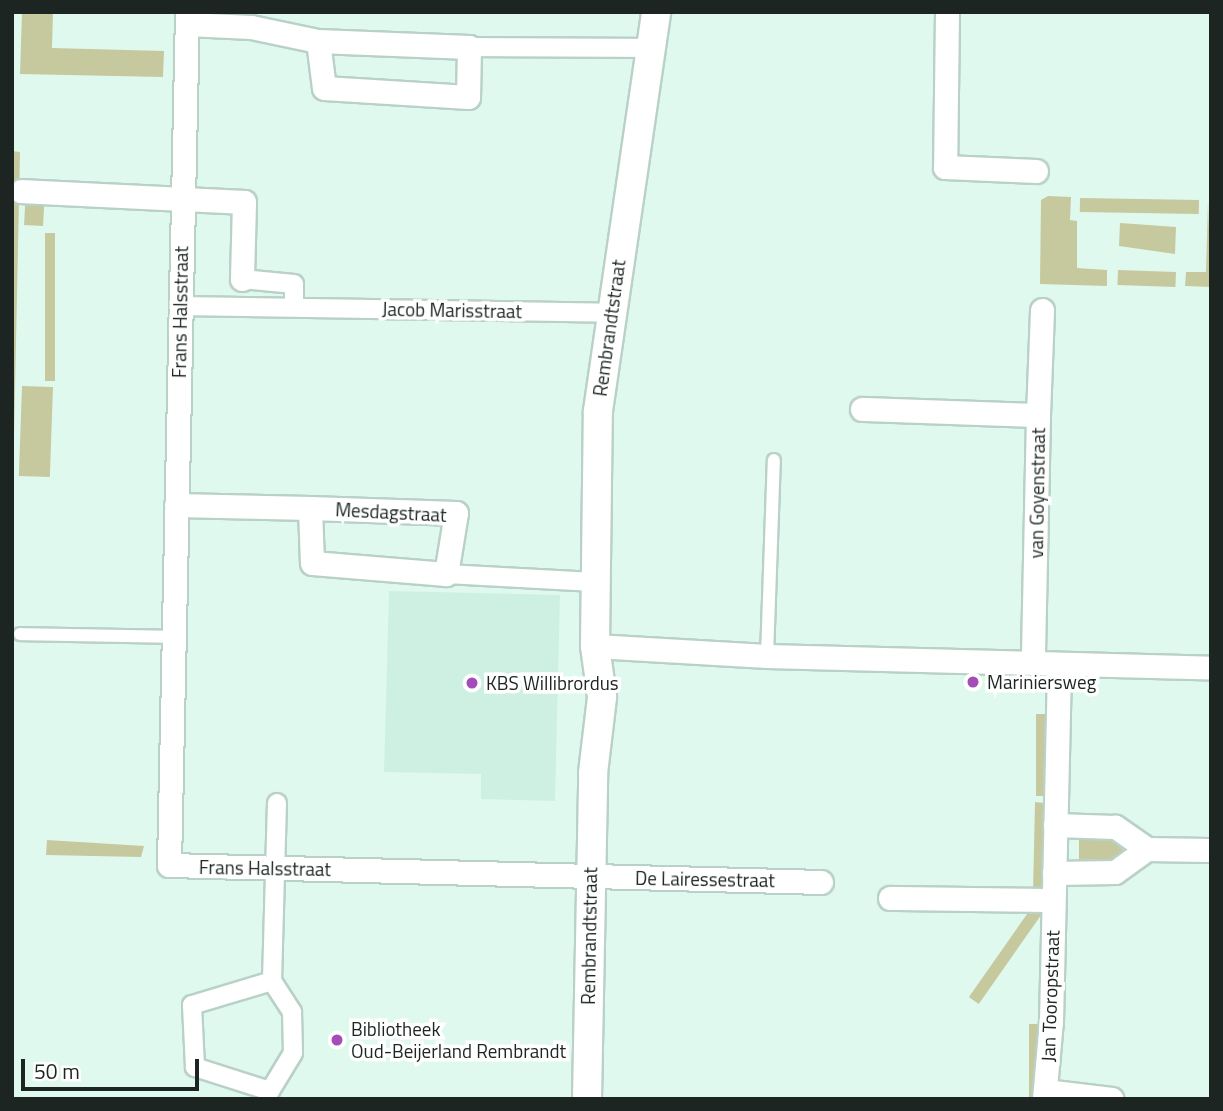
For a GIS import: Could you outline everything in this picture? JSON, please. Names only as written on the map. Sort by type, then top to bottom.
[{"type":"street","name":"Rembrandtstraat","points":[[587,1099],[593,773],[601,737],[602,697],[595,646],[598,411],[656,12]]},
{"type":"street","points":[[947,12],[945,167],[1036,170]]},
{"type":"street","points":[[187,18],[251,20],[318,41],[469,47],[650,48]]},
{"type":"street","name":"Frans Halsstraat","points":[[187,18],[181,198],[169,865],[590,876]]},
{"type":"street","points":[[318,41],[324,88],[468,97],[469,47]]},
{"type":"street","points":[[21,191],[244,202],[242,279],[294,284],[294,307]]},
{"type":"street","name":"Jacob Marisstraat","points":[[180,306],[611,313]]},
{"type":"street","points":[[1038,415],[1042,310]]},
{"type":"street","name":"van Goyenstraat","points":[[862,409],[1038,415],[1033,663]]},
{"type":"street","name":"Mesdagstraat","points":[[176,505],[456,513],[446,574]]},
{"type":"street","name":"Mesdagstraat","points":[[310,508],[312,563],[595,582]]},
{"type":"street","points":[[595,646],[767,656],[1211,667]]},
{"type":"street","name":"Jan Tooropstraat","points":[[1059,664],[1054,900],[1044,1095],[1112,1099]]},
{"type":"street","points":[[272,981],[192,1004],[195,1067],[269,1095],[293,1053],[292,1012],[272,981],[276,803]]},
{"type":"street","points":[[1055,825],[1115,827],[1147,849],[1210,850]]},
{"type":"street","points":[[1054,873],[1115,872],[1147,849]]},
{"type":"street","name":"De Lairessestraat","points":[[590,876],[821,882]]},
{"type":"street","points":[[890,898],[1054,900]]},
{"type":"lane","points":[[767,656],[774,460]]},
{"type":"lane","points":[[20,634],[175,637]]},
{"type":"shaded area","points":[[22,12],[53,12],[52,48],[164,51],[163,77],[20,74]]},
{"type":"shaded area","points":[[12,151],[20,152],[12,534]]},
{"type":"shaded area","points":[[26,188],[45,189],[43,226],[24,225]]},
{"type":"shaded area","points":[[1048,196],[1071,197],[1070,220],[1077,221],[1077,268],[1107,270],[1107,286],[1040,284],[1041,200]]},
{"type":"shaded area","points":[[1080,198],[1199,200],[1199,214],[1080,212]]},
{"type":"shaded area","points":[[1208,201],[1211,287],[1185,286],[1186,272],[1206,272]]},
{"type":"shaded area","points":[[1120,223],[1176,227],[1175,254],[1119,246]]},
{"type":"shaded area","points":[[45,233],[55,233],[55,381],[45,381]]},
{"type":"shaded area","points":[[1118,270],[1176,272],[1175,287],[1117,285]]},
{"type":"shaded area","points":[[22,386],[53,387],[50,477],[19,476]]},
{"type":"shaded area","name":"KBS Willibrordus","points":[[389,591],[560,595],[555,801],[481,799],[481,774],[384,772]]},
{"type":"shaded area","points":[[1036,714],[1047,714],[1047,796],[1036,796]]},
{"type":"shaded area","points":[[1035,802],[1044,803],[1043,887],[1033,893]]},
{"type":"shaded area","points":[[1079,832],[1106,833],[1122,844],[1122,855],[1115,862],[1079,864]]},
{"type":"shaded area","points":[[47,840],[144,846],[141,857],[46,855]]},
{"type":"shaded area","points":[[1032,907],[1042,914],[979,1004],[969,997]]},
{"type":"shaded area","points":[[1029,1024],[1040,1024],[1040,1099],[1029,1099]]},
{"type":"place","name":"Mariniersweg","points":[[973,682]]},
{"type":"place","name":"KBS Willibrordus","points":[[472,683]]},
{"type":"place","name":"Bibliotheek Oud-Beijerland Rembrandt","points":[[337,1040]]}]
